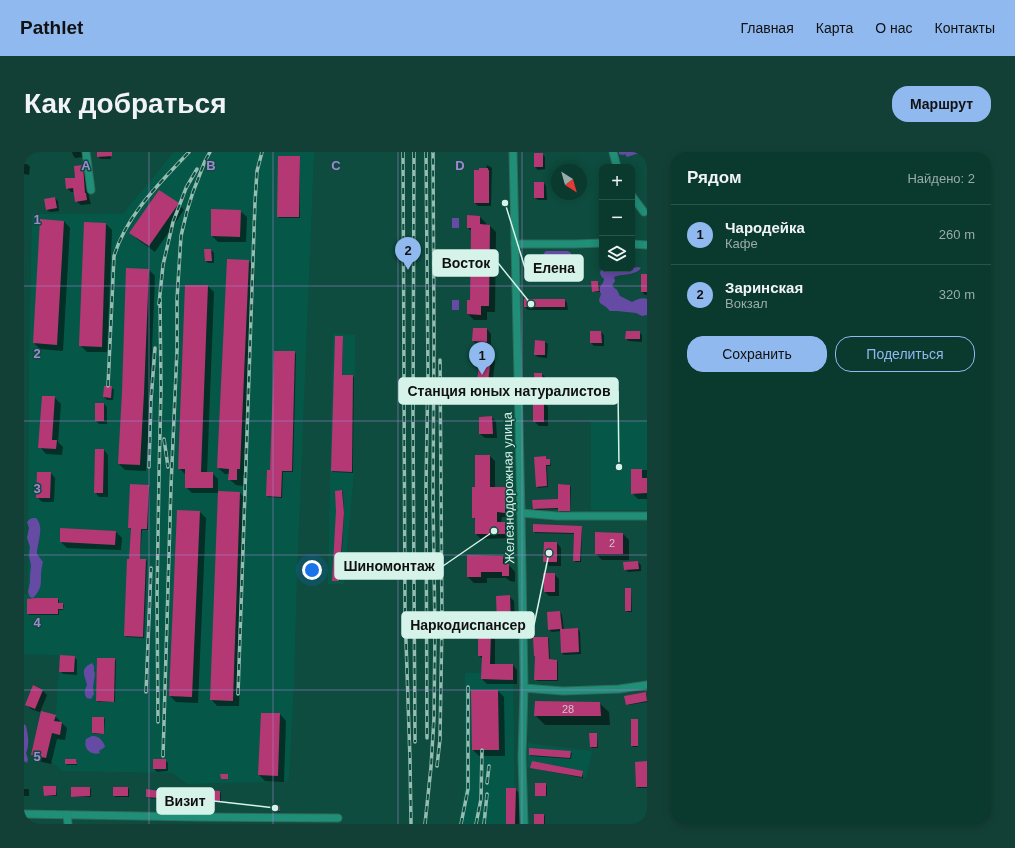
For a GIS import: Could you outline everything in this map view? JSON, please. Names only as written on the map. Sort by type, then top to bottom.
[{"type":"street","points":[[86,152],[92,190]]},
{"type":"street","name":"Железнодорожная улица","points":[[513,152],[524,688],[522,757],[524,824]]},
{"type":"street","points":[[613,152],[616,164]]},
{"type":"street","points":[[635,200],[644,212]]},
{"type":"street","points":[[515,244],[599,243]]},
{"type":"street","points":[[635,244],[647,245]]},
{"type":"street","points":[[521,513],[556,516],[647,516]]},
{"type":"street","points":[[524,688],[563,691],[619,689],[647,685]]},
{"type":"street","points":[[24,814],[197,821],[338,818]]},
{"type":"street","points":[[67,815],[68,824]]},
{"type":"shaded area","points":[[174,152],[314,152],[294,682],[289,778],[286,781],[187,784],[173,773],[63,771],[46,758],[31,755],[41,711],[56,714],[60,655],[24,654],[24,594],[28,594],[29,366],[32,214],[123,214]]},
{"type":"shaded area","points":[[619,152],[642,152],[627,157],[625,154],[619,154]]},
{"type":"shaded area","points":[[452,218],[459,218],[459,228],[452,228]]},
{"type":"shaded area","points":[[546,251],[568,251],[571,253],[571,258],[568,261],[546,261],[543,256]]},
{"type":"shaded area","points":[[635,268],[641,268],[636,272],[630,274],[614,277],[615,281],[612,286],[617,290],[620,296],[632,302],[645,298],[647,299],[647,315],[642,316],[636,313],[610,311],[600,303],[599,300],[601,294],[599,290],[604,279],[601,276],[600,272],[635,272]]},
{"type":"shaded area","points":[[452,300],[459,300],[459,310],[452,310]]},
{"type":"shaded area","points":[[333,333],[355,335],[354,471],[344,584],[328,584]]},
{"type":"shaded area","points":[[591,421],[647,421],[647,510],[591,510]]},
{"type":"shaded area","points":[[33,518],[36,518],[40,526],[37,554],[43,562],[40,587],[33,598],[30,597],[28,592],[31,565],[29,556],[30,547],[27,538],[29,528],[27,522]]},
{"type":"shaded area","points":[[92,663],[95,674],[93,687],[94,694],[91,699],[87,698],[85,695],[87,685],[84,670]]},
{"type":"shaded area","points":[[481,663],[513,664],[515,824],[458,824],[465,786],[465,673],[481,673]]},
{"type":"shaded area","points":[[24,724],[26,726],[28,740],[26,753],[28,759],[27,763],[24,761]]},
{"type":"shaded area","points":[[92,736],[98,737],[105,747],[99,751],[100,753],[96,754],[90,752],[86,748],[86,739]]},
{"type":"shaded area","points":[[528,743],[592,751],[586,778],[527,767]]},
{"type":"building","points":[[97,152],[112,152],[112,156],[97,157]]},
{"type":"building","points":[[534,153],[543,153],[543,167],[534,167]]},
{"type":"building","points":[[278,156],[300,156],[299,217],[277,217]]},
{"type":"building","points":[[83,165],[87,200],[75,202],[73,188],[66,189],[65,178],[75,178],[74,166]]},
{"type":"building","points":[[479,168],[488,168],[489,170],[489,203],[474,203],[474,170],[479,170]]},
{"type":"building","points":[[534,182],[544,182],[544,198],[534,198]]},
{"type":"building","points":[[159,190],[179,203],[149,246],[129,233]]},
{"type":"building","points":[[55,197],[57,208],[46,210],[44,199]]},
{"type":"building","points":[[211,209],[241,210],[240,237],[211,236]]},
{"type":"building","points":[[467,215],[480,216],[480,224],[490,225],[489,306],[481,306],[481,315],[467,314],[467,300],[470,300],[471,228],[467,228]]},
{"type":"building","points":[[40,219],[64,221],[57,345],[33,343]]},
{"type":"building","points":[[84,222],[106,223],[102,347],[79,346]]},
{"type":"building","points":[[204,249],[211,249],[212,261],[205,261]]},
{"type":"building","points":[[227,259],[249,260],[240,469],[237,469],[237,480],[228,480],[229,469],[217,468]]},
{"type":"building","points":[[126,268],[149,269],[140,465],[118,464]]},
{"type":"building","points":[[641,274],[647,274],[647,292],[641,292]]},
{"type":"building","points":[[591,281],[598,281],[599,291],[592,292]]},
{"type":"building","points":[[185,285],[208,285],[201,472],[213,472],[213,488],[185,488],[185,469],[178,469]]},
{"type":"building","points":[[524,299],[565,299],[565,307],[524,307]]},
{"type":"building","points":[[473,328],[487,328],[487,342],[472,341]]},
{"type":"building","points":[[590,331],[601,331],[602,343],[590,343]]},
{"type":"building","points":[[626,331],[640,331],[640,339],[625,339]]},
{"type":"building","points":[[335,336],[343,336],[342,375],[353,375],[352,472],[331,471]]},
{"type":"building","points":[[535,340],[545,341],[545,355],[534,355]]},
{"type":"building","points":[[274,351],[295,351],[292,471],[282,471],[281,497],[266,496],[267,470],[270,470]]},
{"type":"building","points":[[480,355],[491,356],[486,400],[475,399]]},
{"type":"building","points":[[534,373],[542,373],[543,386],[535,386]]},
{"type":"building","points":[[104,386],[112,386],[111,398],[103,397]]},
{"type":"building","points":[[42,396],[55,396],[52,440],[57,440],[56,449],[38,448]]},
{"type":"building","points":[[533,401],[544,401],[544,422],[533,422]]},
{"type":"building","points":[[95,403],[104,403],[104,421],[95,421]]},
{"type":"building","points":[[492,416],[493,434],[479,434],[479,417]]},
{"type":"building","points":[[95,449],[104,449],[103,493],[94,493]]},
{"type":"building","points":[[475,455],[490,455],[490,487],[506,487],[505,513],[497,512],[497,522],[505,522],[505,534],[475,534],[475,518],[472,518],[472,487],[475,487]]},
{"type":"building","points":[[546,456],[546,459],[550,459],[550,465],[546,465],[547,486],[536,487],[534,457]]},
{"type":"building","points":[[631,469],[642,469],[642,478],[647,478],[647,493],[631,494]]},
{"type":"building","points":[[37,472],[51,472],[50,498],[36,498]]},
{"type":"building","points":[[130,484],[149,485],[147,529],[141,529],[140,559],[146,559],[143,637],[124,636],[127,559],[129,559],[131,528],[128,528]]},
{"type":"building","points":[[558,484],[570,485],[570,511],[558,511],[558,508],[533,509],[532,500],[558,499]]},
{"type":"building","points":[[342,490],[344,513],[339,581],[332,581],[336,511],[335,491]]},
{"type":"building","points":[[218,491],[240,492],[233,701],[210,700]]},
{"type":"building","points":[[177,510],[200,511],[192,697],[169,696]]},
{"type":"building","points":[[533,524],[582,526],[580,561],[573,561],[574,533],[533,532]]},
{"type":"building","points":[[60,528],[116,531],[115,545],[60,542]]},
{"type":"building","points":[[595,532],[623,533],[623,554],[595,554]]},
{"type":"building","points":[[544,542],[557,542],[557,562],[543,562]]},
{"type":"building","points":[[467,555],[503,556],[503,564],[509,564],[509,576],[502,576],[502,572],[481,572],[481,577],[467,577]]},
{"type":"building","points":[[638,561],[639,569],[624,570],[623,562]]},
{"type":"building","points":[[543,573],[555,573],[555,592],[544,592]]},
{"type":"building","points":[[625,588],[631,588],[631,611],[625,611]]},
{"type":"building","points":[[510,595],[511,626],[497,626],[496,596]]},
{"type":"building","points":[[58,598],[58,603],[63,603],[63,609],[58,609],[58,614],[27,614],[27,599]]},
{"type":"building","points":[[560,611],[562,629],[578,628],[579,652],[561,653],[560,629],[548,630],[547,612]]},
{"type":"building","points":[[483,633],[491,633],[490,664],[513,664],[513,680],[481,679],[482,656],[478,656],[478,638],[483,638]]},
{"type":"building","points":[[533,637],[548,637],[549,659],[557,660],[557,680],[534,680],[535,656]]},
{"type":"building","points":[[60,655],[75,656],[74,672],[59,672]]},
{"type":"building","points":[[97,658],[115,658],[114,702],[96,701]]},
{"type":"building","points":[[33,685],[43,690],[35,709],[25,705]]},
{"type":"building","points":[[471,690],[498,690],[499,750],[472,750]]},
{"type":"building","points":[[646,692],[647,701],[626,705],[624,696]]},
{"type":"building","points":[[535,701],[600,702],[601,716],[534,716]]},
{"type":"building","points":[[41,711],[56,715],[54,721],[62,722],[60,735],[52,733],[46,758],[31,755]]},
{"type":"building","points":[[261,713],[280,713],[278,776],[258,775]]},
{"type":"building","points":[[92,717],[104,717],[104,734],[92,733]]},
{"type":"building","points":[[631,719],[638,719],[638,746],[631,746]]},
{"type":"building","points":[[589,733],[597,733],[597,747],[590,747]]},
{"type":"building","points":[[529,748],[571,751],[570,758],[529,755]]},
{"type":"building","points":[[65,759],[76,759],[77,764],[65,764]]},
{"type":"building","points":[[153,759],[166,759],[166,769],[153,769]]},
{"type":"building","points":[[532,761],[583,771],[582,777],[530,768]]},
{"type":"building","points":[[647,761],[647,787],[636,787],[635,762]]},
{"type":"building","points":[[220,774],[228,774],[228,779],[221,779]]},
{"type":"building","points":[[535,783],[546,783],[546,796],[535,796]]},
{"type":"building","points":[[43,786],[56,786],[56,795],[44,796]]},
{"type":"building","points":[[71,787],[90,787],[90,796],[71,797]]},
{"type":"building","points":[[113,787],[128,787],[128,796],[113,796]]},
{"type":"building","points":[[506,788],[516,788],[515,824],[506,824]]},
{"type":"building","points":[[146,789],[159,791],[158,798],[146,797]]},
{"type":"building","points":[[204,790],[220,791],[220,801],[204,800]]},
{"type":"building","points":[[271,805],[280,806],[280,811],[271,811]]},
{"type":"building","points":[[534,814],[544,814],[544,824],[534,824]]},
{"type":"railway","points":[[108,386],[114,256],[127,226],[136,213],[156,187],[189,152]]},
{"type":"railway","points":[[163,756],[171,486],[177,350],[177,299],[181,236],[193,192],[210,152]]},
{"type":"railway","points":[[238,694],[255,202],[257,171],[262,152]]},
{"type":"railway","points":[[403,152],[405,611],[411,824]]},
{"type":"railway","points":[[414,152],[413,418],[415,742]]},
{"type":"railway","points":[[426,152],[428,372],[426,486],[427,738]]},
{"type":"railway","points":[[425,824],[434,718],[433,152]]},
{"type":"railway","points":[[159,304],[163,265],[173,222],[186,188],[197,169]]},
{"type":"railway","points":[[158,722],[157,597],[161,389],[160,299]]},
{"type":"railway","points":[[149,467],[151,400],[155,348]]},
{"type":"railway","points":[[437,766],[440,739],[442,621],[440,360]]},
{"type":"railway","points":[[164,439],[168,467]]},
{"type":"railway","points":[[146,692],[151,568]]},
{"type":"railway","points":[[461,824],[468,789],[468,687]]},
{"type":"railway","points":[[476,824],[481,799],[482,750]]},
{"type":"railway","points":[[487,783],[489,766]]},
{"type":"railway","points":[[484,824],[487,794]]},
{"type":"place","name":"Елена","points":[[505,203]]},
{"type":"place","name":"Заринская","points":[[408,270]]},
{"type":"place","name":"Восток","points":[[531,304]]},
{"type":"place","name":"Чародейка","points":[[482,375]]},
{"type":"place","name":"Станция юных натуралистов","points":[[619,467]]},
{"type":"place","name":"Шиномонтаж","points":[[494,531]]},
{"type":"place","name":"Наркодиспансер","points":[[549,553]]},
{"type":"place","name":"Визит","points":[[275,808]]}]
